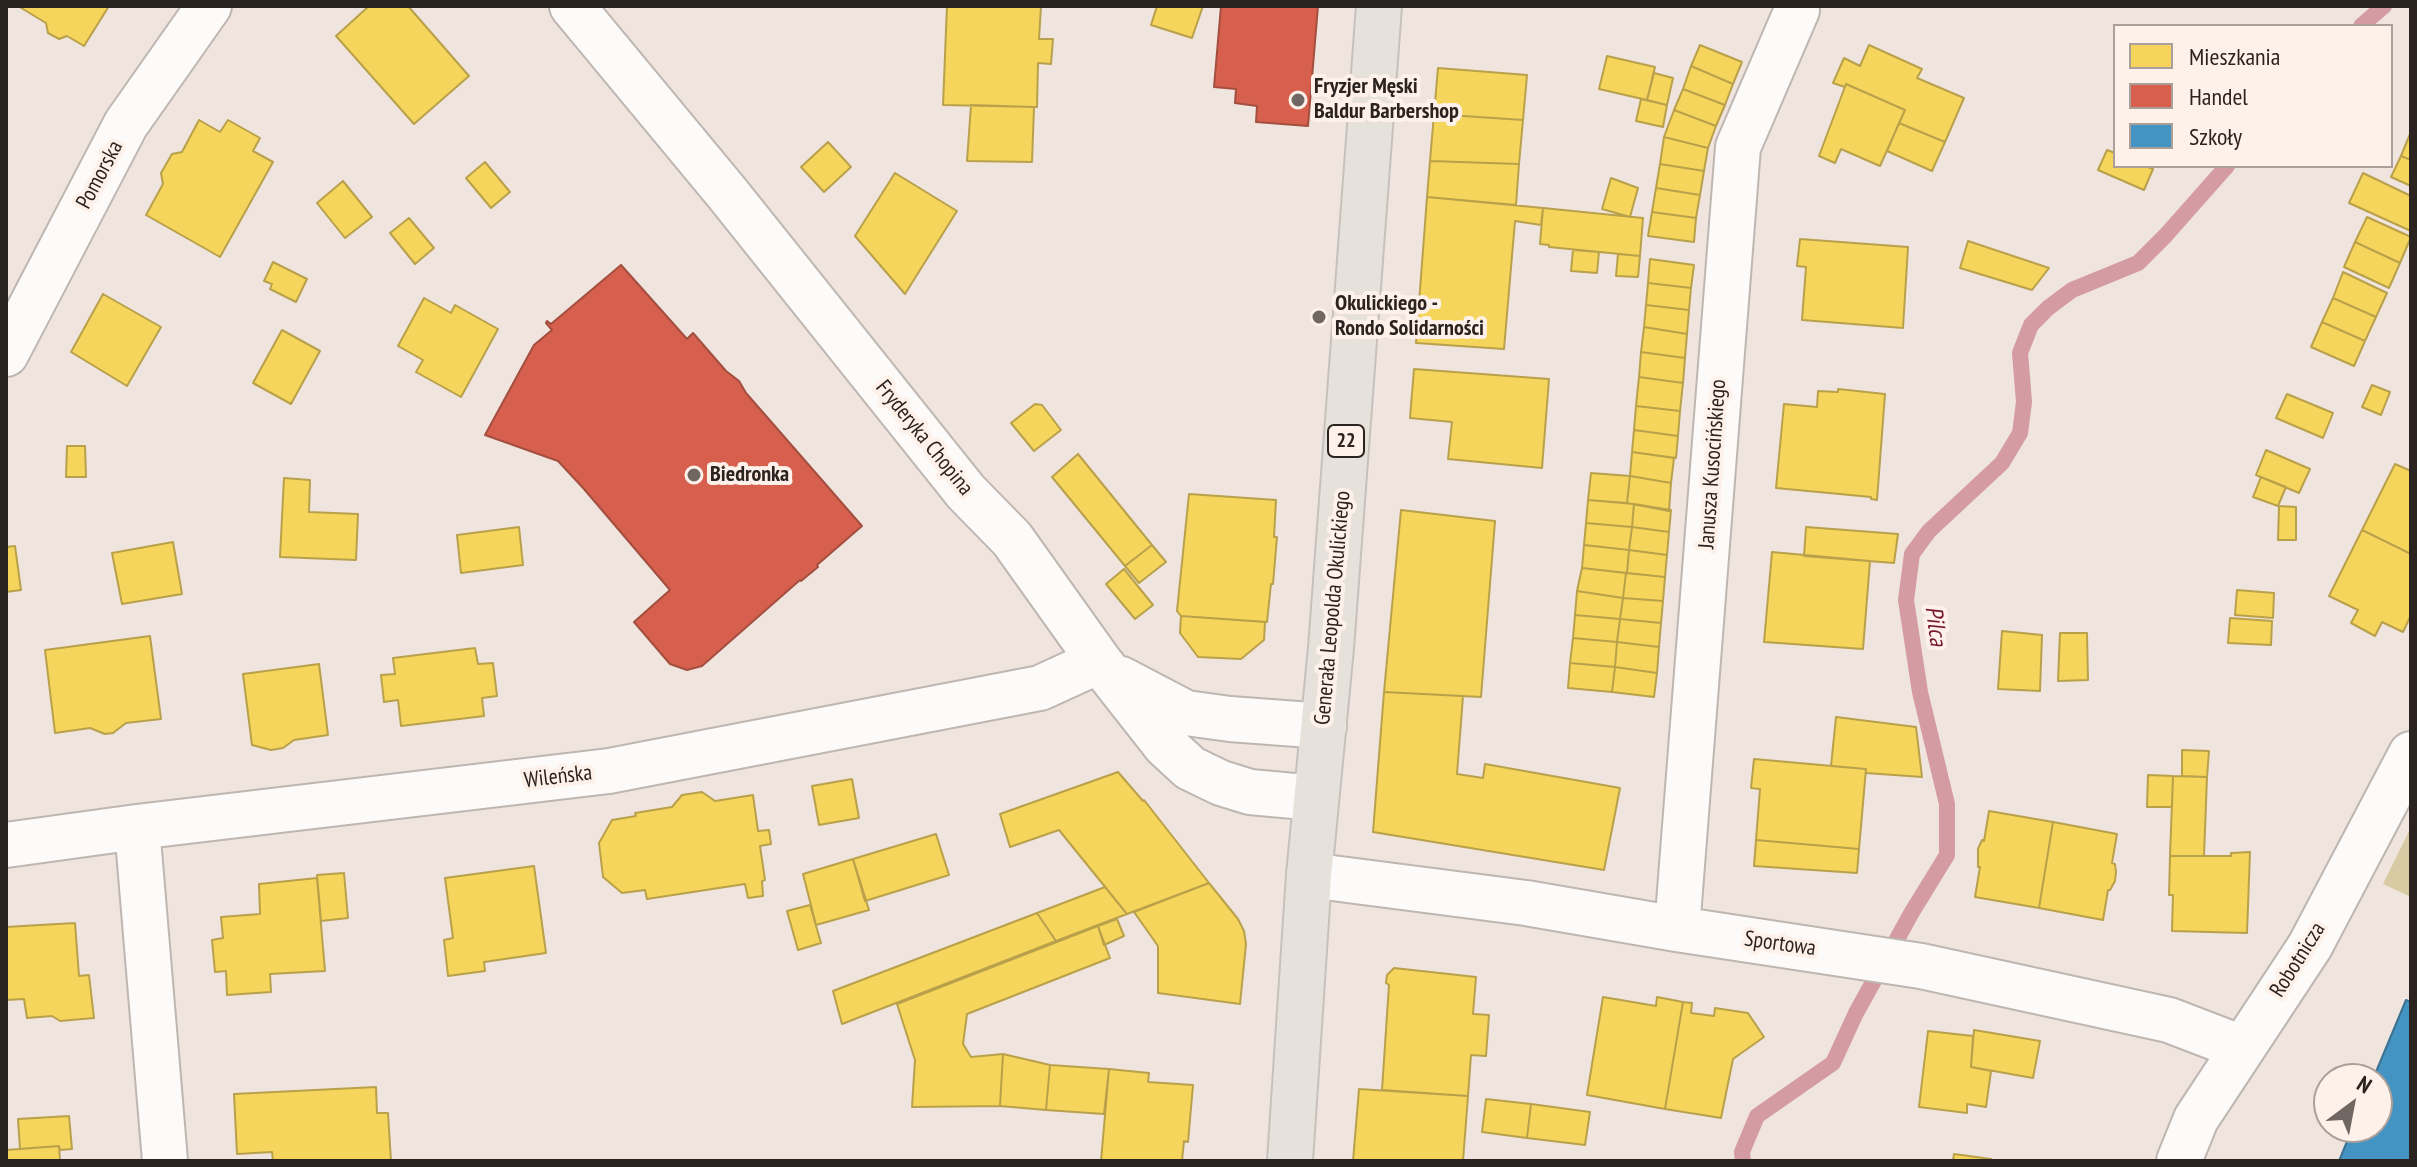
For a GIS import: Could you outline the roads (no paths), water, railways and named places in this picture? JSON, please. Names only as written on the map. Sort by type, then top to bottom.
[{"type":"main road","name":"Generała Leopolda Okulickiego","points":[[1290,1161],[1309,875],[1324,726],[1379,6]]},
{"type":"street","name":"Pomorska","points":[[6,354],[126,124],[209,6]]},
{"type":"street","name":"Fryderyka Chopina","points":[[572,6],[727,193],[966,492],[1012,539],[1165,745],[1190,768],[1221,783],[1250,792],[1316,798]]},
{"type":"street","name":"Janusza Kusocińskiego","points":[[1677,929],[1738,147],[1797,10]]},
{"type":"street","points":[[1106,668],[1186,713],[1324,726]]},
{"type":"street","name":"Wileńska","points":[[6,845],[609,771],[1040,688],[1106,668]]},
{"type":"street","name":"Robotnicza","points":[[2179,1161],[2196,1119],[2310,946],[2411,754]]},
{"type":"street","points":[[137,827],[165,1161]]},
{"type":"street","name":"Sportowa","points":[[1309,875],[1526,903],[1921,966],[2169,1020],[2242,1048]]},
{"type":"waterway","name":"Pilca","points":[[2363,24],[2384,6]]},
{"type":"waterway","name":"Pilca","points":[[1743,1161],[1742,1152],[1757,1116],[1833,1063],[1856,1013],[1947,855],[1947,804],[1920,692],[1906,600],[1912,554],[1929,531],[2002,463],[2020,433],[2024,402],[2020,353],[2031,325],[2072,290],[2138,263],[2225,168]]},
{"type":"place","name":"Fryzjer Męski Baldur Barbershop","points":[[1298,100]]},
{"type":"place","name":"Okulickiego - Rondo Solidarności","points":[[1319,317]]},
{"type":"place","name":"Biedronka","points":[[694,475]]}]
